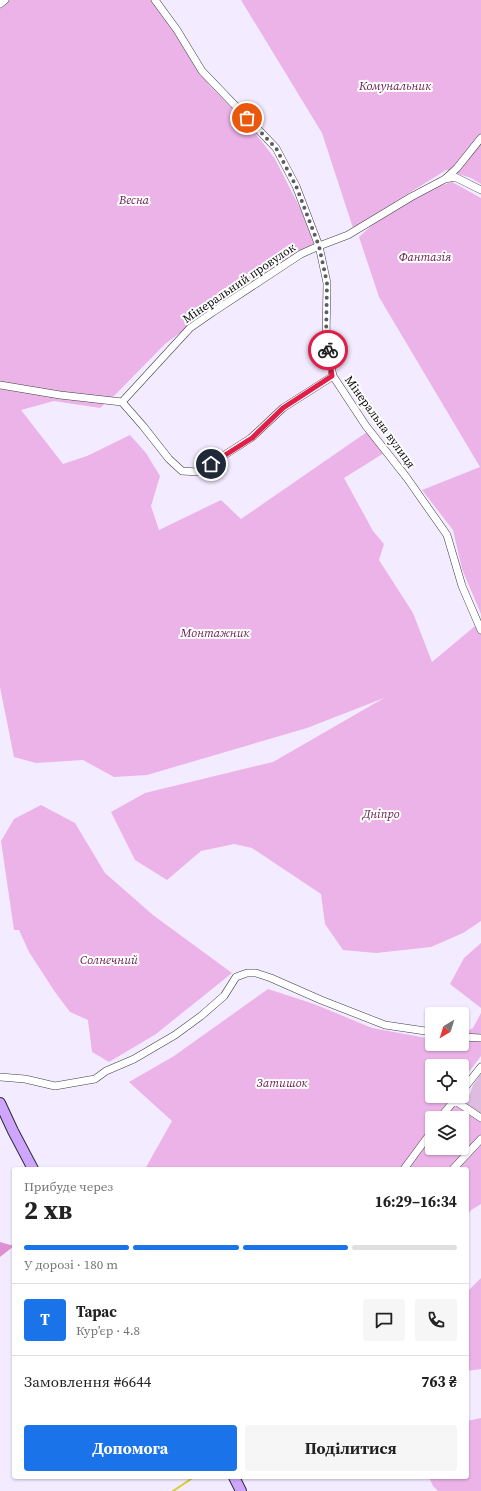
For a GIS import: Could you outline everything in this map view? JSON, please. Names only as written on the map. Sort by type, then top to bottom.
[{"type":"street","points":[[0,4],[5,0]]},
{"type":"street","name":"Мінеральна вулиця","points":[[155,0],[202,71],[276,148],[296,186],[319,246],[327,283],[326,340],[332,376],[366,426],[407,478],[446,535],[462,586],[481,630]]},
{"type":"street","name":"Мінеральний провулок","points":[[122,402],[190,328],[301,254],[348,235],[411,197],[445,179],[458,168],[481,138]]},
{"type":"street","points":[[445,179],[455,177],[481,190]]},
{"type":"street","points":[[0,385],[60,395],[122,402],[143,426],[169,460],[182,471],[198,472],[252,438],[283,408],[332,376]]},
{"type":"street","points":[[0,1077],[25,1079],[55,1086],[95,1079],[106,1071],[134,1059],[175,1036],[224,996],[236,977],[247,973],[256,973],[271,978],[321,1000],[385,1025],[425,1031]]},
{"type":"street","points":[[469,1037],[481,1038]]},
{"type":"street","points":[[469,1082],[481,1067]]},
{"type":"street","points":[[0,1103],[32,1167]]},
{"type":"street","points":[[446,1111],[452,1103]]},
{"type":"street","points":[[462,1103],[481,1118]]},
{"type":"street","points":[[455,1167],[481,1139]]},
{"type":"street","points":[[405,1167],[425,1140]]},
{"type":"street","points":[[235,1479],[241,1491]]},
{"type":"green space","points":[[10,0],[153,0],[170,23],[209,85],[249,125],[275,159],[301,210],[314,244],[241,288],[165,344],[115,395],[100,408],[54,401],[21,410],[63,464],[87,456],[130,435],[146,453],[160,476],[151,506],[159,530],[221,500],[241,519],[367,432],[384,453],[344,478],[373,531],[384,544],[379,560],[413,613],[432,662],[481,621],[481,921],[463,933],[431,947],[376,953],[343,950],[325,924],[321,894],[252,848],[234,844],[201,851],[167,880],[135,860],[111,812],[145,793],[273,762],[384,698],[307,728],[147,775],[114,777],[83,760],[36,763],[14,757],[0,687],[0,7]]},
{"type":"green space","name":"Комунальник","points":[[241,0],[481,0],[481,184],[471,178],[446,170],[353,228],[322,133]]},
{"type":"green space","name":"Фантазія","points":[[452,182],[481,198],[481,614],[462,569],[453,530],[422,490],[480,467],[379,297],[359,237],[380,218],[433,188]]},
{"type":"green space","name":"Солнечний","points":[[41,805],[75,823],[105,873],[153,915],[232,973],[156,1034],[109,1062],[92,1052],[88,1020],[70,1012],[29,952],[19,930],[14,930],[1,841],[14,819]]},
{"type":"green space","points":[[481,943],[481,1008],[450,984],[464,958]]},
{"type":"green space","name":"Затишок","points":[[268,989],[314,1004],[372,1028],[425,1038],[425,1051],[469,1051],[469,1030],[473,1028],[481,1013],[481,1056],[469,1072],[469,1059],[425,1059],[425,1103],[456,1103],[481,1117],[481,1204],[471,1210],[469,1214],[469,1167],[146,1167],[172,1121],[129,1082],[174,1056]]},
{"type":"green space","points":[[481,1278],[481,1369],[469,1371],[469,1290]]},
{"type":"green space","points":[[481,1418],[481,1491],[438,1491],[433,1486],[430,1479],[469,1479],[469,1421]]},
{"type":"shaded area","points":[[481,1074],[481,1114],[466,1104],[469,1103],[469,1096],[473,1085]]},
{"type":"shaded area","points":[[0,1242],[12,1245],[12,1248],[0,1257]]},
{"type":"waterway","points":[[173,1491],[191,1479]]},
{"type":"way so far","points":[[247,118],[276,148],[296,186],[319,246],[327,283],[326,340],[328,350]]},
{"type":"route","points":[[211,464],[252,438],[283,408],[332,376],[328,350]]},
{"type":"park label","name":"Весна","points":[[134,200]]},
{"type":"park label","name":"Монтажник","points":[[215,633]]},
{"type":"park label","name":"Дніпро","points":[[381,814]]}]
